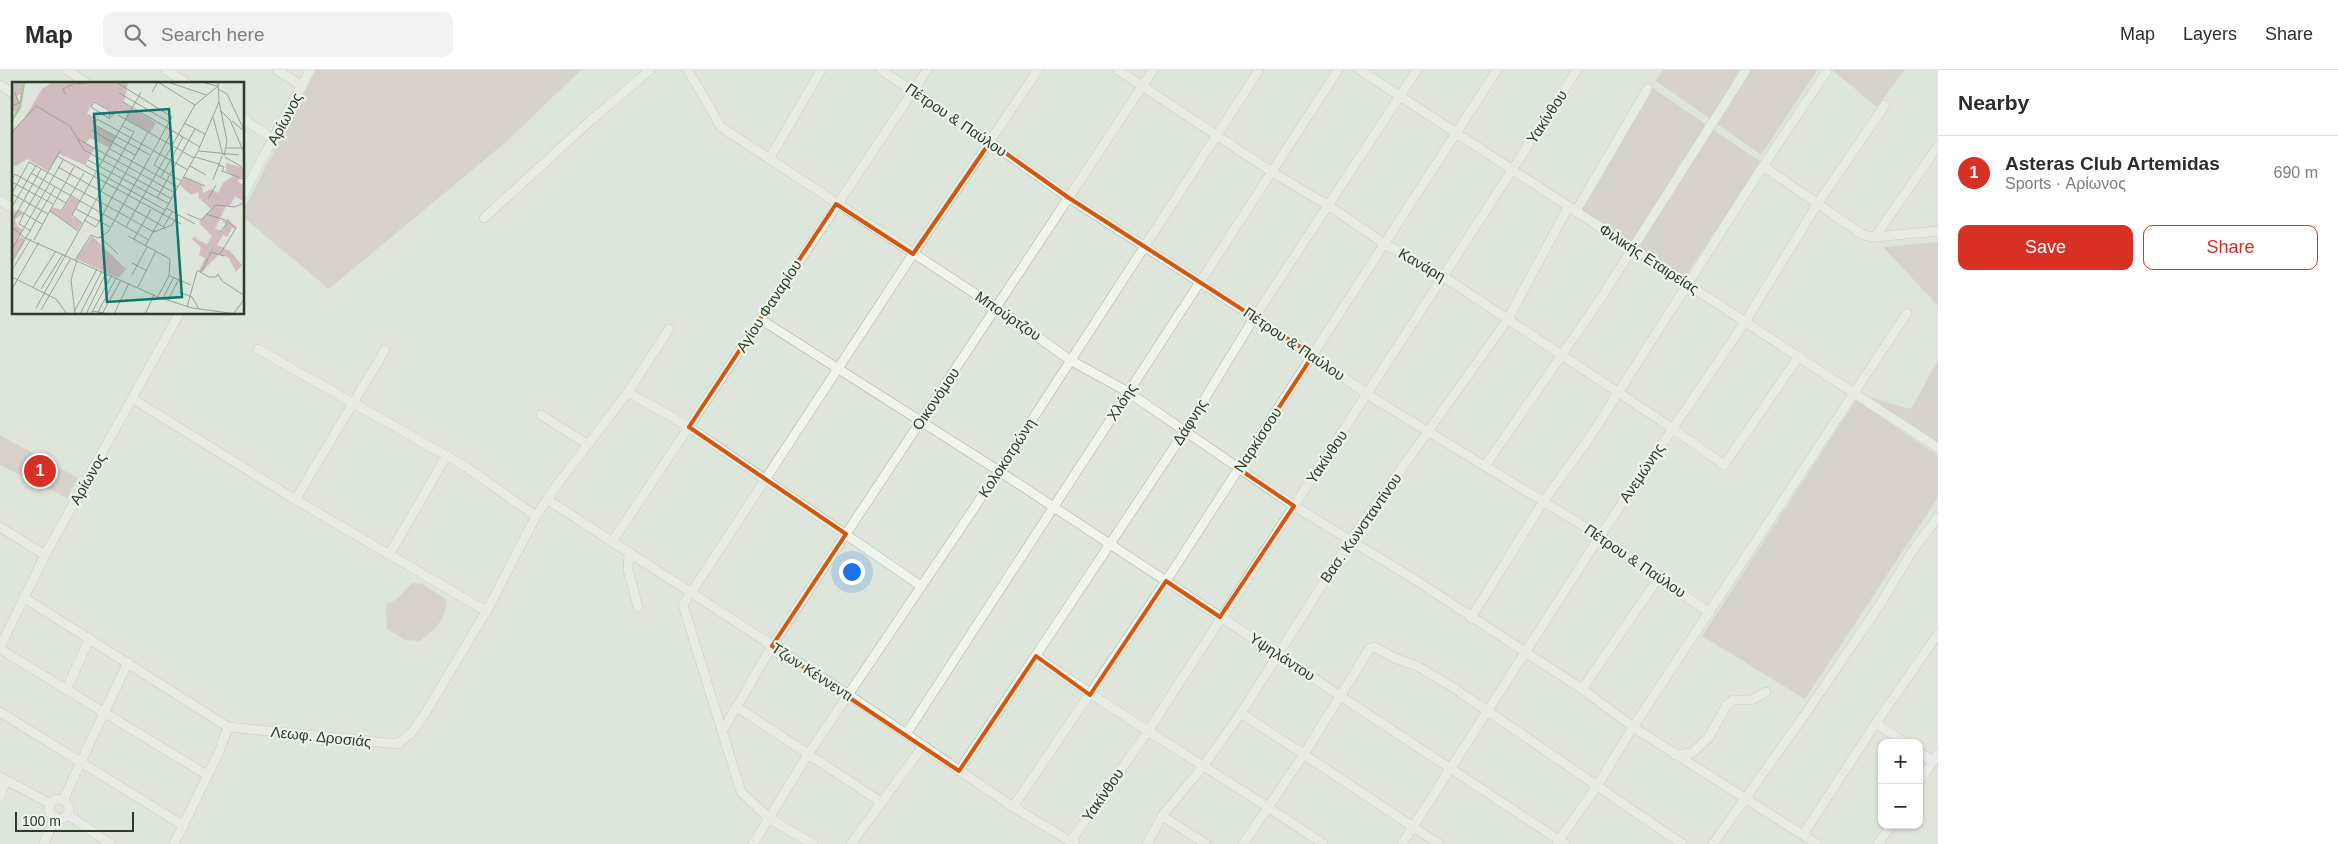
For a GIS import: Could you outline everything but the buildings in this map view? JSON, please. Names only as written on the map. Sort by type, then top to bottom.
[{"type":"street","points":[[66,70],[85,82]]},
{"type":"street","points":[[166,70],[185,82]]},
{"type":"street","points":[[277,70],[302,86]]},
{"type":"street","name":"Αρίωνος","points":[[245,186],[274,140],[310,70]]},
{"type":"street","points":[[484,218],[590,121],[650,70]]},
{"type":"street","name":"Μπούρτζου","points":[[688,70],[719,125],[836,204],[997,308],[1070,360],[1128,392],[1239,470],[1350,541],[1414,579],[1582,689],[1633,727],[1746,799],[1804,833],[1817,844]]},
{"type":"street","points":[[770,158],[821,70]]},
{"type":"street","name":"Πέτρου & Παύλου","points":[[881,70],[990,142],[1069,198],[1313,355],[1368,395],[1600,536],[1660,576],[1710,613]]},
{"type":"street","name":"Αγίου Φαναρίου","points":[[612,542],[927,70]]},
{"type":"street","points":[[813,844],[770,819],[741,792],[683,608],[690,592],[912,254],[1038,70]]},
{"type":"street","name":"Κανάρη","points":[[1118,70],[1385,244],[1444,277],[1672,428],[1724,465],[1798,356]]},
{"type":"street","name":"Οικονόμου","points":[[723,730],[772,646],[1153,70]]},
{"type":"street","name":"Κολοκοτρώνη","points":[[753,844],[809,753],[999,471],[1143,246],[1259,70]]},
{"type":"street","name":"Χλόης","points":[[906,734],[1338,70]]},
{"type":"street","name":"Φιλικής Εταιρείας","points":[[1360,70],[1938,448]]},
{"type":"street","name":"Δάφνης","points":[[959,771],[1185,432],[1254,318],[1417,70]]},
{"type":"street","name":"Ναρκίσσου","points":[[1013,807],[1090,695],[1239,470],[1496,70]]},
{"type":"street","name":"Υακίνθου","points":[[1073,842],[1368,395],[1577,70]]},
{"type":"street","points":[[1485,466],[1632,249],[1746,70]]},
{"type":"street","points":[[1471,618],[1543,502],[1590,437],[1763,166],[1827,71]]},
{"type":"street","points":[[0,85],[12,93]]},
{"type":"street","name":"Βασ. Κωνσταντίνου","points":[[1147,844],[1162,816],[1204,765],[1241,713],[1350,541],[1508,319],[1572,209],[1648,88]]},
{"type":"street","name":"Ανεμώνης","points":[[1402,844],[1600,536],[1745,322],[1818,203],[1885,105]]},
{"type":"street","points":[[245,120],[274,140]]},
{"type":"street","points":[[1875,237],[1938,146]]},
{"type":"street","points":[[1763,166],[1862,235],[1875,237],[1938,231]]},
{"type":"street","points":[[0,201],[12,208]]},
{"type":"street","points":[[1560,843],[1633,727],[1710,613],[1906,313]]},
{"type":"street","name":"Αρίωνος","points":[[0,648],[44,555],[178,315]]},
{"type":"street","name":"Υψηλάντου","points":[[760,319],[804,345],[838,369],[1054,507],[1450,768],[1560,843]]},
{"type":"street","name":"Λεωφ. Δροσιάς","points":[[23,596],[228,727],[398,744],[412,733],[423,717],[486,611],[536,516],[587,444],[628,392],[669,330]]},
{"type":"street","points":[[258,349],[447,455],[536,516]]},
{"type":"street","points":[[295,500],[385,350]]},
{"type":"street","points":[[628,392],[689,428],[766,478],[921,586]]},
{"type":"street","points":[[133,399],[295,500],[486,611]]},
{"type":"street","points":[[541,415],[587,444]]},
{"type":"street","points":[[389,554],[447,455]]},
{"type":"street","name":"Τζων Κέννεντι","points":[[548,500],[849,695],[1013,807],[1073,842]]},
{"type":"street","points":[[1713,844],[1879,606],[1913,550],[1938,517]]},
{"type":"street","points":[[0,527],[44,555]]},
{"type":"street","points":[[629,553],[628,570],[638,607]]},
{"type":"street","points":[[1582,689],[1660,576]]},
{"type":"street","points":[[1804,833],[1938,634]]},
{"type":"street","points":[[66,690],[90,638]]},
{"type":"street","points":[[1243,844],[1304,754],[1370,648],[1374,647],[1395,658],[1417,666],[1682,844]]},
{"type":"street","points":[[0,648],[103,713],[207,775]]},
{"type":"street","points":[[1036,656],[1090,695],[1204,765],[1323,844]]},
{"type":"street","points":[[63,800],[128,662]]},
{"type":"street","points":[[1675,754],[1692,753],[1709,737],[1726,706],[1732,700],[1751,700],[1766,692]]},
{"type":"street","points":[[737,707],[881,802]]},
{"type":"street","points":[[0,712],[184,826]]},
{"type":"street","points":[[1241,713],[1439,844]]},
{"type":"street","points":[[1876,724],[1899,739]]},
{"type":"street","points":[[174,844],[219,752],[228,727]]},
{"type":"street","points":[[851,844],[923,746]]},
{"type":"street","points":[[1923,753],[1936,757],[1923,776]]},
{"type":"street","points":[[0,796],[3,779],[51,804]]},
{"type":"street","points":[[55,800],[63,800],[69,806],[67,814],[63,818],[55,817],[51,813],[51,804],[55,800]]},
{"type":"street","points":[[67,814],[110,844]]},
{"type":"street","points":[[1162,816],[1206,844]]},
{"type":"street","points":[[44,844],[55,817]]},
{"type":"street","points":[[1878,844],[1888,829]]},
{"type":"highlighted area","points":[[990,142],[1069,198],[1313,355],[1239,469],[1294,506],[1220,617],[1166,581],[1090,695],[1036,656],[959,771],[772,646],[846,534],[689,427],[836,204],[913,254]]},
{"type":"shaded area","points":[[316,70],[581,70],[506,142],[329,289],[245,219],[245,207]]},
{"type":"shaded area","points":[[1663,70],[1817,70],[1761,155],[1656,81]]},
{"type":"shaded area","points":[[1832,70],[1904,70],[1877,107]]},
{"type":"shaded area","points":[[1651,87],[1761,162],[1685,277],[1622,242],[1580,209]]},
{"type":"shaded area","points":[[1938,242],[1938,306],[1883,247]]},
{"type":"shaded area","points":[[1938,360],[1938,442],[1858,394],[1911,409]]},
{"type":"shaded area","points":[[1856,400],[1938,456],[1938,498],[1805,699],[1702,636]]},
{"type":"shaded area","points":[[0,435],[78,478],[67,498],[0,465]]},
{"type":"shaded area","points":[[412,583],[422,584],[446,599],[446,606],[439,623],[431,633],[420,641],[405,640],[387,629],[387,604],[397,599]]},
{"type":"place","name":"Asteras Club Artemidas","points":[[40,471]]}]
